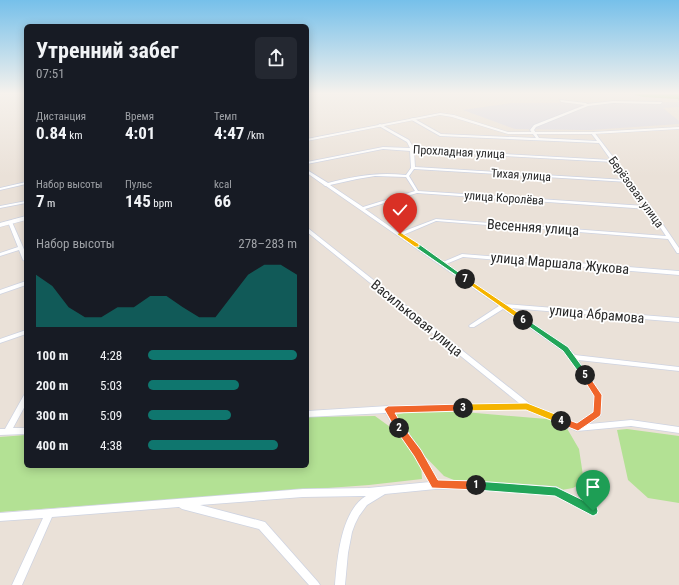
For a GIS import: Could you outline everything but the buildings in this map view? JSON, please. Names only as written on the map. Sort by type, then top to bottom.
[{"type":"street","points":[[309,140],[400,121]]},
{"type":"street","points":[[416,121],[440,135],[600,142]]},
{"type":"street","points":[[469,121],[500,132],[508,133],[593,133],[679,128]]},
{"type":"street","points":[[538,139],[532,130],[535,126],[546,121]]},
{"type":"street","points":[[380,125],[408,141],[412,149],[413,168],[406,176]]},
{"type":"street","name":"Берёзовая улица","points":[[593,133],[649,208],[679,252]]},
{"type":"street","name":"Прохладная улица","points":[[309,163],[383,148],[613,161]]},
{"type":"street","name":"Тихая улица","points":[[413,168],[629,182]]},
{"type":"street","points":[[309,172],[565,349],[573,357],[598,395],[597,414],[578,428]]},
{"type":"street","points":[[326,185],[371,174],[387,174],[406,176],[417,192]]},
{"type":"street","points":[[0,189],[24,183]]},
{"type":"street","name":"улица Королёва","points":[[362,209],[417,192],[649,208]]},
{"type":"street","points":[[0,208],[24,202]]},
{"type":"street","points":[[0,225],[24,218]]},
{"type":"street","name":"Весенняя улица","points":[[400,234],[436,220],[669,238]]},
{"type":"street","points":[[10,222],[24,256]]},
{"type":"street","name":"Васильковая улица","points":[[309,232],[527,406]]},
{"type":"street","points":[[0,255],[20,248]]},
{"type":"street","name":"улица Маршала Жукова","points":[[443,264],[462,255],[679,273]]},
{"type":"street","points":[[0,292],[24,284]]},
{"type":"street","points":[[472,326],[504,306]]},
{"type":"street","name":"улица Абрамова","points":[[504,306],[679,320]]},
{"type":"street","points":[[0,341],[24,333]]},
{"type":"street","points":[[573,357],[679,369]]},
{"type":"street","points":[[4,432],[24,400]]},
{"type":"street","points":[[309,414],[388,409],[527,406],[578,428],[631,423],[679,430]]},
{"type":"street","points":[[388,409],[393,419],[418,453],[436,485]]},
{"type":"street","points":[[4,432],[24,431]]},
{"type":"street","points":[[0,517],[303,493],[368,492],[436,485],[466,485],[556,491],[593,511]]},
{"type":"street","points":[[340,585],[343,554],[351,524],[362,504],[385,490]]},
{"type":"street","points":[[176,503],[262,525],[315,585]]},
{"type":"street","points":[[17,585],[49,514]]},
{"type":"shaded area","points":[[494,121],[679,121],[679,124],[590,130],[515,129]]},
{"type":"green space","points":[[409,412],[464,412],[547,419],[565,425],[579,449],[584,482],[573,488],[556,491],[466,485],[444,476],[415,446],[409,432],[399,424],[394,415]]},
{"type":"green space","points":[[375,416],[404,437],[421,463],[422,479],[369,485],[0,512],[0,437],[24,435],[24,468],[309,468],[309,417]]},
{"type":"green space","points":[[627,429],[679,436],[679,503],[648,498],[628,480],[617,430]]},
{"type":"route","points":[[400,234],[565,349],[573,357],[598,395],[597,414],[578,428],[527,406],[388,409],[393,419],[418,453],[436,485],[466,485],[556,491],[593,511]]}]
